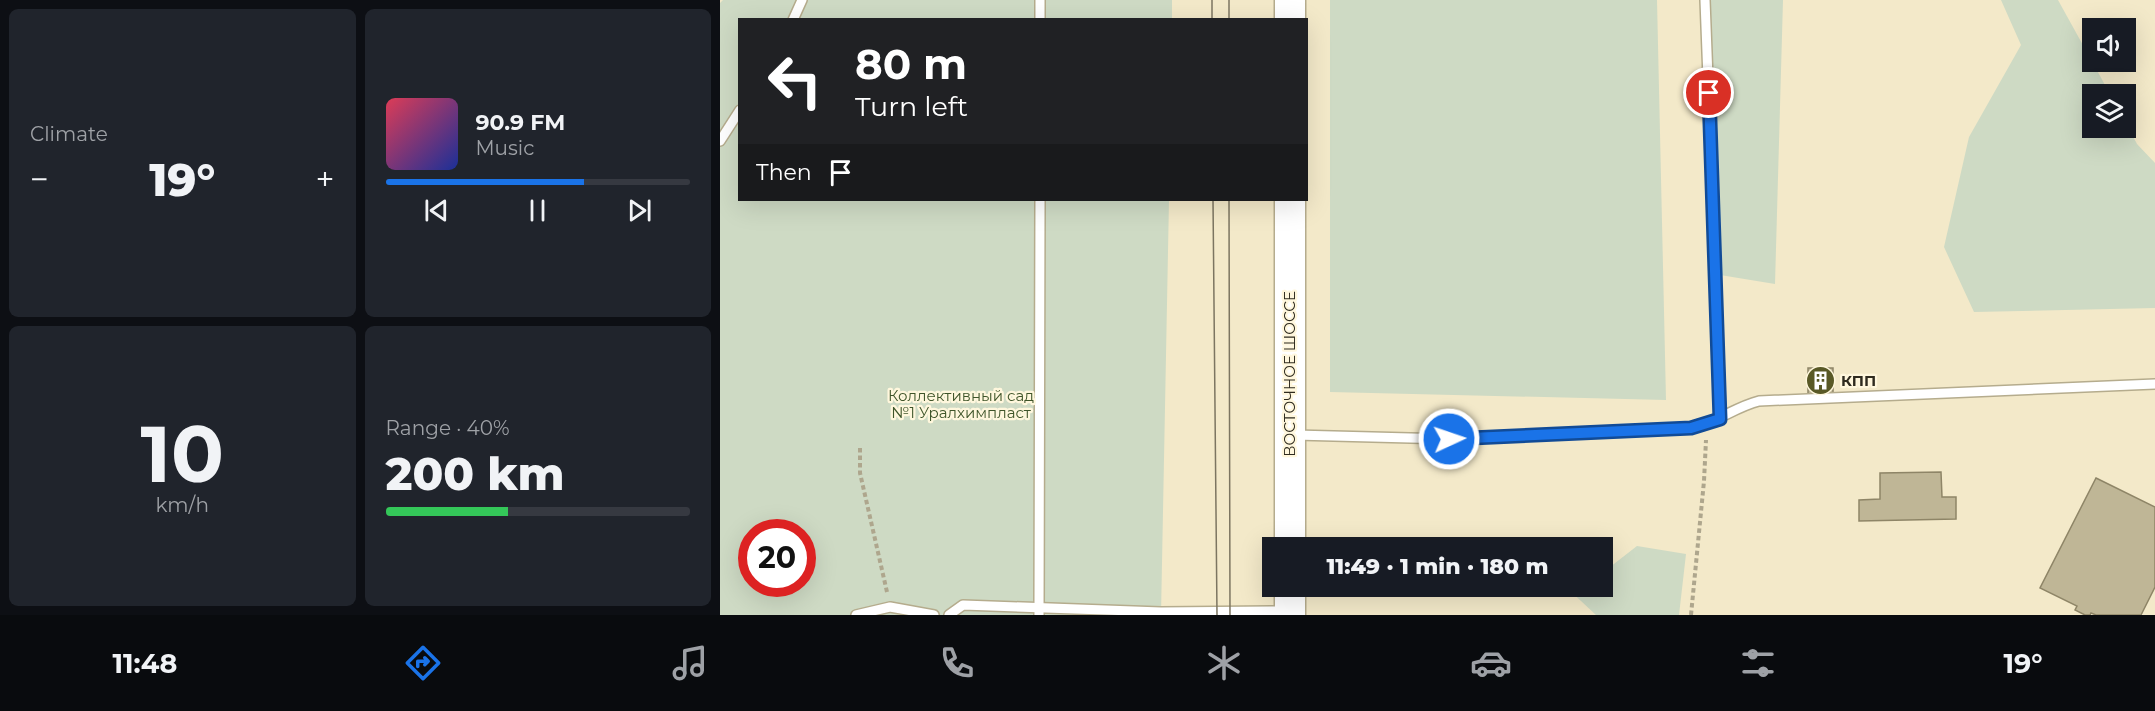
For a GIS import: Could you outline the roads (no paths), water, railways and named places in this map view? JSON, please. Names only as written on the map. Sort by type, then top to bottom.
[{"type":"main road","points":[[1290,0],[1290,18]]},
{"type":"main road","name":"ВОСТОЧНОЕ ШОССЕ","points":[[1290,201],[1290,537]]},
{"type":"lane","points":[[794,18],[802,0]]},
{"type":"lane","points":[[1040,0],[1040,18]]},
{"type":"lane","points":[[1705,0],[1720,419]]},
{"type":"lane","points":[[720,141],[738,113]]},
{"type":"lane","points":[[1039,612],[1040,201]]},
{"type":"lane","points":[[1290,435],[1449,439],[1691,428],[1720,419],[1748,404],[1759,401],[2155,384]]},
{"type":"lane","points":[[949,615],[963,605],[1039,612],[1161,612],[1290,604]]},
{"type":"lane","points":[[856,615],[890,607],[934,615]]},
{"type":"tram line","points":[[1212,0],[1212,18]]},
{"type":"tram line","points":[[1229,0],[1229,18]]},
{"type":"tram line","points":[[1213,201],[1217,615]]},
{"type":"tram line","points":[[1229,201],[1230,615]]},
{"type":"place","name":"КПП","points":[[1820,381]]},
{"type":"park label","name":"Коллективный сад №1 Уралхимпласт","points":[[961,404]]}]
